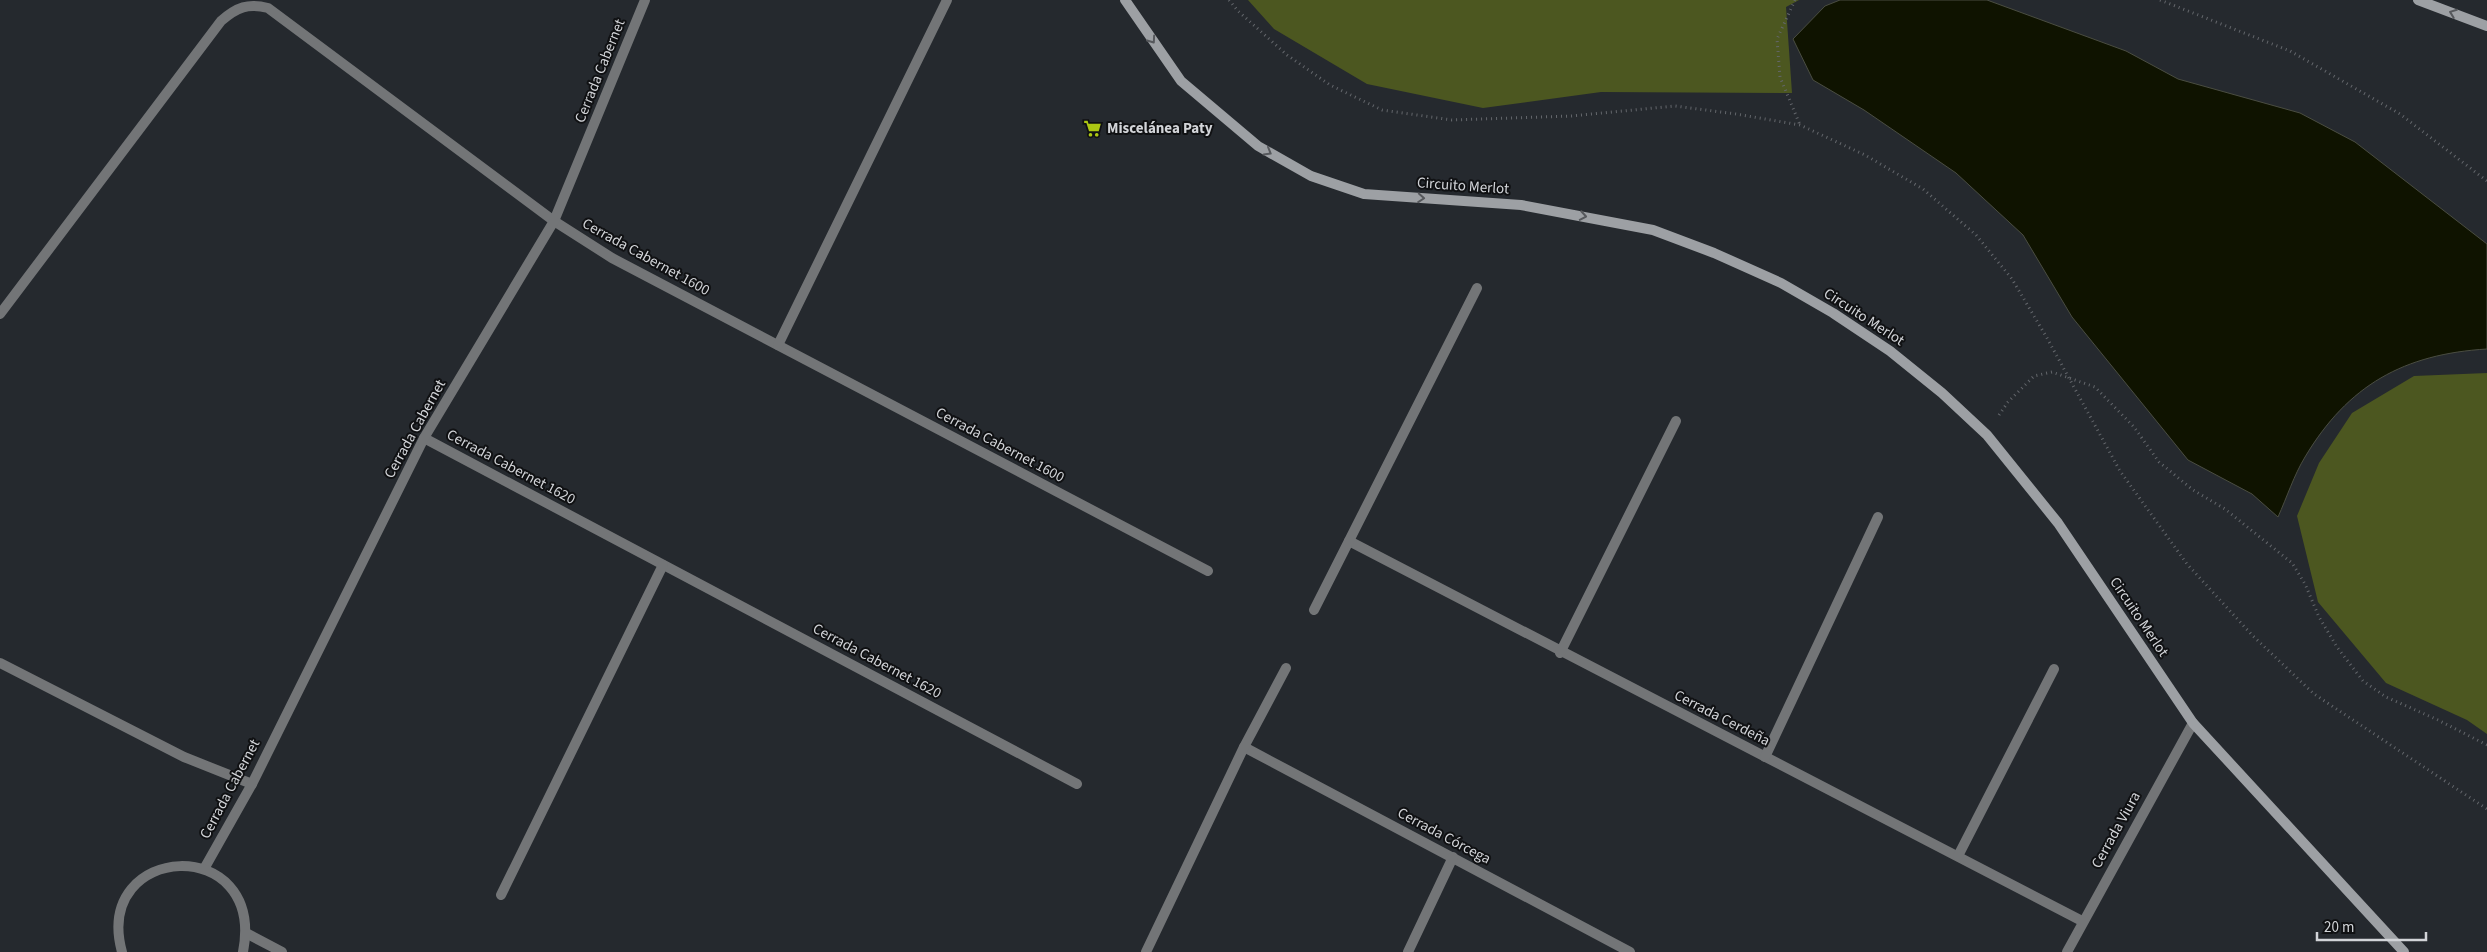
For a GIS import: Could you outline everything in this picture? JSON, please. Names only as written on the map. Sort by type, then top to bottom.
[{"type":"street","name":"Cerrada Cabernet","points":[[204,869],[252,784],[424,438],[554,221],[645,0]]},
{"type":"street","points":[[778,345],[947,0]]},
{"type":"street","name":"Circuito Merlot","points":[[1125,0],[1181,81],[1258,146],[1311,176],[1364,194],[1521,205],[1653,230],[1714,253],[1781,283],[1833,313],[1890,351],[1942,393],[1987,435],[2058,524],[2193,723],[2404,952]]},
{"type":"street","points":[[2418,0],[2487,26]]},
{"type":"street","name":"Cerrada Cabernet 1600","points":[[0,314],[222,21],[232,11],[244,5],[268,8],[554,221],[612,258],[1208,570]]},
{"type":"street","points":[[1314,610],[1477,288]]},
{"type":"street","points":[[1560,653],[1676,421]]},
{"type":"street","name":"Cerrada Cabernet 1620","points":[[424,438],[1077,784]]},
{"type":"street","points":[[1765,757],[1878,517]]},
{"type":"street","name":"Cerrada Cerdeña","points":[[1349,541],[1560,653],[2082,921]]},
{"type":"street","points":[[501,895],[663,564]]},
{"type":"street","points":[[0,663],[184,757],[252,784]]},
{"type":"street","points":[[1146,952],[1244,747],[1286,668]]},
{"type":"street","points":[[1958,856],[2054,669]]},
{"type":"street","name":"Cerrada Viura","points":[[2067,952],[2082,921],[2193,723]]},
{"type":"street","name":"Cerrada Córcega","points":[[1244,747],[1630,952]]},
{"type":"street","points":[[1408,952],[1453,857]]},
{"type":"street","points":[[122,952],[117,935],[119,913],[128,894],[142,878],[162,868],[183,865],[204,869],[222,879],[236,894],[244,913],[246,933],[243,952]]},
{"type":"street","points":[[246,933],[282,952]]},
{"type":"path","points":[[1795,0],[1777,39],[1780,77],[1800,125]]},
{"type":"path","points":[[2160,0],[2290,51],[2400,114],[2487,181]]},
{"type":"path","points":[[1987,435],[2008,402],[2034,376],[2052,372],[2095,387],[2134,427],[2159,462],[2193,490],[2225,509],[2292,563],[2305,584],[2320,617],[2337,647],[2363,681],[2386,697],[2454,727],[2487,745]]},
{"type":"green space","points":[[1248,0],[1799,0],[1786,7],[1792,93],[1601,92],[1483,108],[1367,84],[1274,29]]},
{"type":"green space","points":[[2487,373],[2487,734],[2467,720],[2386,683],[2318,602],[2297,516],[2319,463],[2352,413],[2414,376]]},
{"type":"shaded area","points":[[1840,0],[1987,0],[2126,51],[2178,79],[2300,113],[2355,142],[2487,244],[2487,349],[2457,352],[2404,366],[2381,378],[2360,393],[2340,410],[2305,457],[2278,517],[2252,494],[2188,460],[2072,317],[2023,235],[1956,173],[1864,110],[1813,80],[1793,39],[1825,6]]},
{"type":"place","name":"Miscelánea Paty","points":[[1093,128]]}]
